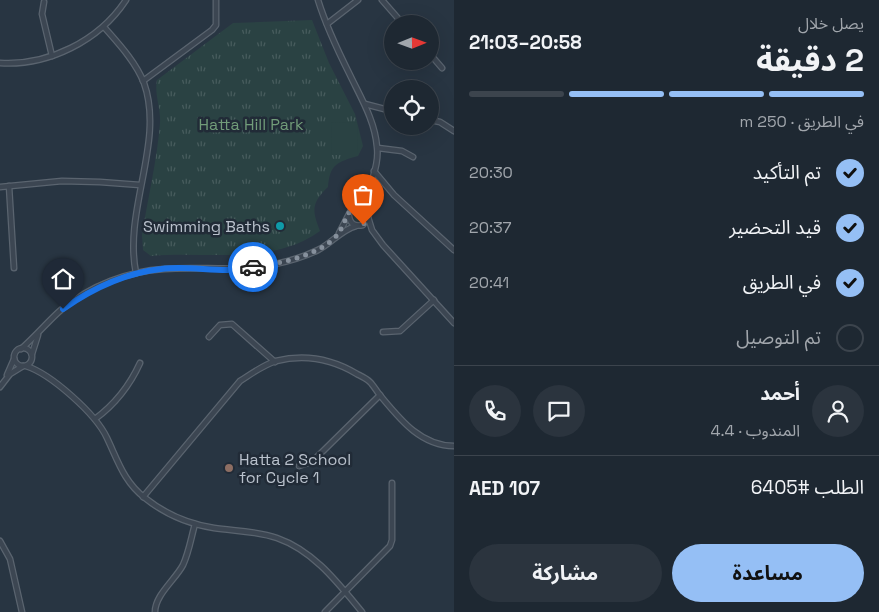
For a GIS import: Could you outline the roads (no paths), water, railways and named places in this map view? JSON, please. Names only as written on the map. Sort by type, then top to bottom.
[{"type":"street","points":[[0,63],[34,61],[66,50],[104,27],[126,0]]},
{"type":"street","points":[[143,81],[212,30],[216,25],[216,0]]},
{"type":"street","points":[[318,0],[340,56],[365,104],[378,148],[367,201],[368,218],[372,230],[383,245],[454,323]]},
{"type":"street","points":[[327,24],[358,0]]},
{"type":"street","points":[[382,0],[395,15]]},
{"type":"street","points":[[44,2],[42,14],[52,56]]},
{"type":"street","points":[[104,27],[131,61],[143,81],[148,96],[150,119],[148,146],[140,185],[133,247],[136,273]]},
{"type":"street","points":[[439,64],[442,68]]},
{"type":"street","points":[[365,104],[384,109]]},
{"type":"street","points":[[439,122],[454,131]]},
{"type":"street","points":[[378,148],[402,152],[413,157]]},
{"type":"street","points":[[374,171],[394,195],[454,250]]},
{"type":"street","points":[[0,187],[62,181],[140,185]]},
{"type":"street","points":[[9,186],[14,268]]},
{"type":"street","points":[[338,234],[353,208],[369,188]]},
{"type":"street","points":[[353,208],[360,206],[367,212]]},
{"type":"street","points":[[348,216],[351,222],[372,230]]},
{"type":"street","points":[[0,387],[6,378],[15,353],[63,309],[80,296],[105,283],[136,273],[162,269],[229,270],[271,265],[318,250],[338,234],[365,223],[368,218]]},
{"type":"street","points":[[383,332],[400,330],[434,300]]},
{"type":"street","points":[[209,337],[220,325],[232,324],[275,362]]},
{"type":"street","points":[[6,378],[31,362],[39,332]]},
{"type":"street","points":[[21,348],[28,349],[43,374]]},
{"type":"street","points":[[14,357],[17,364],[43,374],[73,398],[95,420],[106,437],[126,479],[143,497],[158,508],[195,524],[253,532],[280,539],[299,548],[333,576],[362,612]]},
{"type":"street","points":[[143,497],[240,382],[255,371],[275,362],[293,358],[318,359],[344,366],[370,382],[414,432],[426,440],[445,446],[454,446]]},
{"type":"street","points":[[95,420],[110,408],[135,374],[140,363]]},
{"type":"street","points":[[299,466],[310,462],[320,454],[380,395]]},
{"type":"street","points":[[325,612],[390,546],[392,540],[392,483]]},
{"type":"street","points":[[156,612],[156,604],[178,573],[187,555],[195,524]]},
{"type":"street","points":[[0,541],[10,559],[22,612]]},
{"type":"place","name":"Swimming Baths","points":[[280,226]]},
{"type":"place","name":"Hatta 2 School for Cycle 1","points":[[229,468]]},
{"type":"park label","name":"Hatta Hill Park","points":[[251,124]]}]
